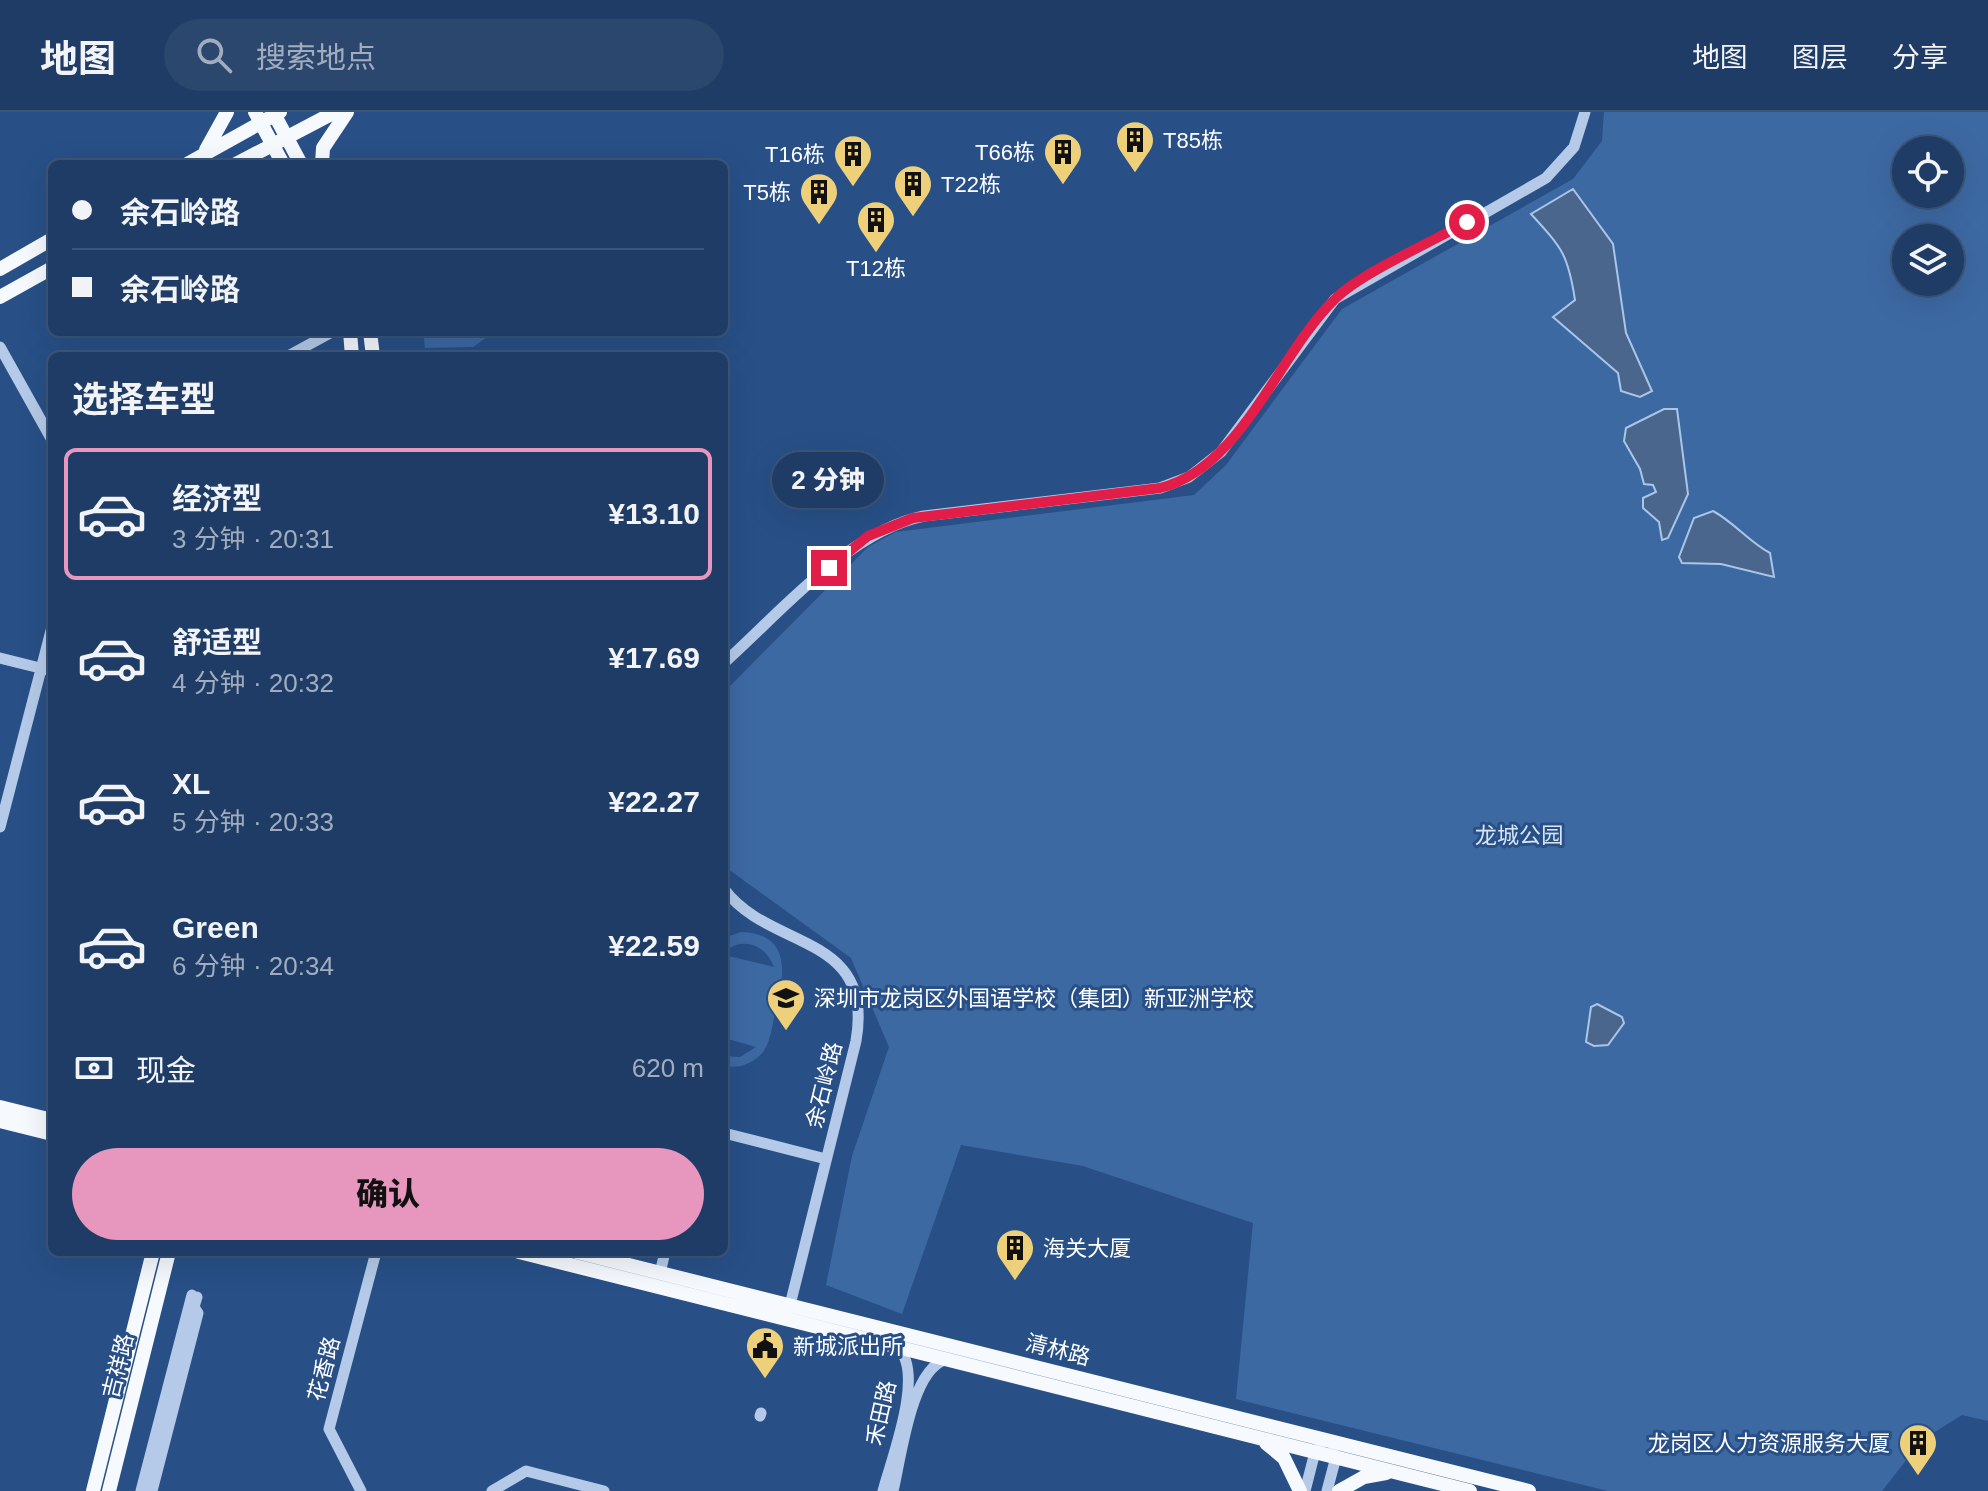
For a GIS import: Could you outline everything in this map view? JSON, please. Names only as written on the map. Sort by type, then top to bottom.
[{"type":"main road","points":[[193,160],[216,136],[227,112]]},
{"type":"main road","points":[[244,160],[335,112]]},
{"type":"main road","points":[[322,160],[323,148],[347,112]]},
{"type":"main road","points":[[194,160],[258,117],[276,113],[299,160]]},
{"type":"main road","points":[[258,117],[281,160]]},
{"type":"main road","points":[[0,269],[48,241]]},
{"type":"main road","points":[[0,297],[48,270]]},
{"type":"main road","points":[[0,1107],[48,1119]]},
{"type":"main road","points":[[0,1121],[48,1133]]},
{"type":"main road","name":"吉祥路","points":[[93,1491],[152,1256]]},
{"type":"main road","name":"吉祥路","points":[[109,1491],[168,1256]]},
{"type":"main road","name":"清林路","points":[[535,1256],[1470,1491]]},
{"type":"main road","name":"清林路","points":[[593,1256],[1529,1491]]},
{"type":"main road","points":[[1255,1437],[1284,1458],[1302,1491]]},
{"type":"main road","points":[[1339,1491],[1364,1477],[1400,1473]]},
{"type":"street","points":[[728,659],[849,550],[890,526],[924,516],[1160,488],[1198,472],[1221,452],[1335,299],[1546,178],[1574,147],[1585,112]]},
{"type":"street","points":[[295,352],[325,336]]},
{"type":"street","points":[[0,347],[48,433]]},
{"type":"street","points":[[0,658],[47,669],[0,827]]},
{"type":"street","name":"余石岭路","points":[[728,894],[739,907],[762,924],[823,950],[838,964],[853,991],[857,1031],[790,1305]]},
{"type":"street","points":[[728,1134],[826,1159]]},
{"type":"street","name":"花香路","points":[[361,1491],[329,1429],[375,1256]]},
{"type":"street","points":[[660,1273],[664,1256]]},
{"type":"street","points":[[141,1491],[194,1296],[194,1307],[198,1313],[152,1491]]},
{"type":"street","name":"禾田路","points":[[883,1491],[910,1384],[909,1364],[898,1347]]},
{"type":"street","name":"禾田路","points":[[893,1491],[919,1387],[929,1369],[946,1359]]},
{"type":"street","points":[[1302,1491],[1315,1452],[1328,1441],[1336,1457],[1327,1491]]},
{"type":"street","points":[[492,1491],[526,1471],[604,1491]]},
{"type":"green space","name":"龙城公园","points":[[1604,112],[1988,112],[1988,1421],[1962,1415],[1922,1440],[1882,1491],[1608,1491],[1236,1399],[1253,1223],[1083,1166],[961,1145],[902,1314],[826,1285],[852,1156],[889,1047],[851,958],[728,869],[728,688],[868,547],[896,532],[1194,495],[1226,465],[1342,309],[1573,179],[1602,141]]},
{"type":"green space","points":[[424,336],[488,336],[473,347],[425,348]]},
{"type":"green space","points":[[741,932],[759,935],[771,941],[782,962],[780,989],[765,1048],[750,1062],[729,1067],[728,1056],[740,1057],[756,1047],[728,1039],[728,956],[774,967],[765,953],[753,945],[739,944],[728,949],[728,937]]},
{"type":"shaded area","points":[[1573,189],[1613,244],[1626,333],[1652,391],[1640,397],[1621,391],[1618,373],[1553,317],[1575,300],[1572,284],[1562,252],[1531,214]]},
{"type":"shaded area","points":[[1664,409],[1677,409],[1688,494],[1668,538],[1662,540],[1659,522],[1643,508],[1643,498],[1656,492],[1653,485],[1644,484],[1640,469],[1624,441],[1626,428]]},
{"type":"shaded area","points":[[1713,511],[1770,553],[1774,577],[1721,564],[1682,563],[1679,557],[1694,518]]},
{"type":"shaded area","points":[[1597,1004],[1622,1017],[1624,1023],[1608,1045],[1594,1046],[1586,1042],[1591,1007]]},
{"type":"place","name":"T85栋","points":[[1135,174]]},
{"type":"place","name":"T66栋","points":[[1063,186]]},
{"type":"place","name":"T16栋","points":[[853,188]]},
{"type":"place","name":"T22栋","points":[[913,218]]},
{"type":"place","name":"T5栋","points":[[819,226]]},
{"type":"place","name":"T12栋","points":[[876,254]]},
{"type":"place","name":"深圳市龙岗区外国语学校（集团）新亚洲学校","points":[[786,1032]]},
{"type":"place","name":"海关大厦","points":[[1015,1282]]},
{"type":"place","name":"新城派出所","points":[[765,1380]]},
{"type":"place","name":"龙岗区人力资源服务大厦","points":[[1918,1477]]},
{"type":"route","points":[[829,568],[868,536],[901,521],[1160,488],[1189,477],[1221,452],[1335,299],[1352,286],[1467,222]]}]
